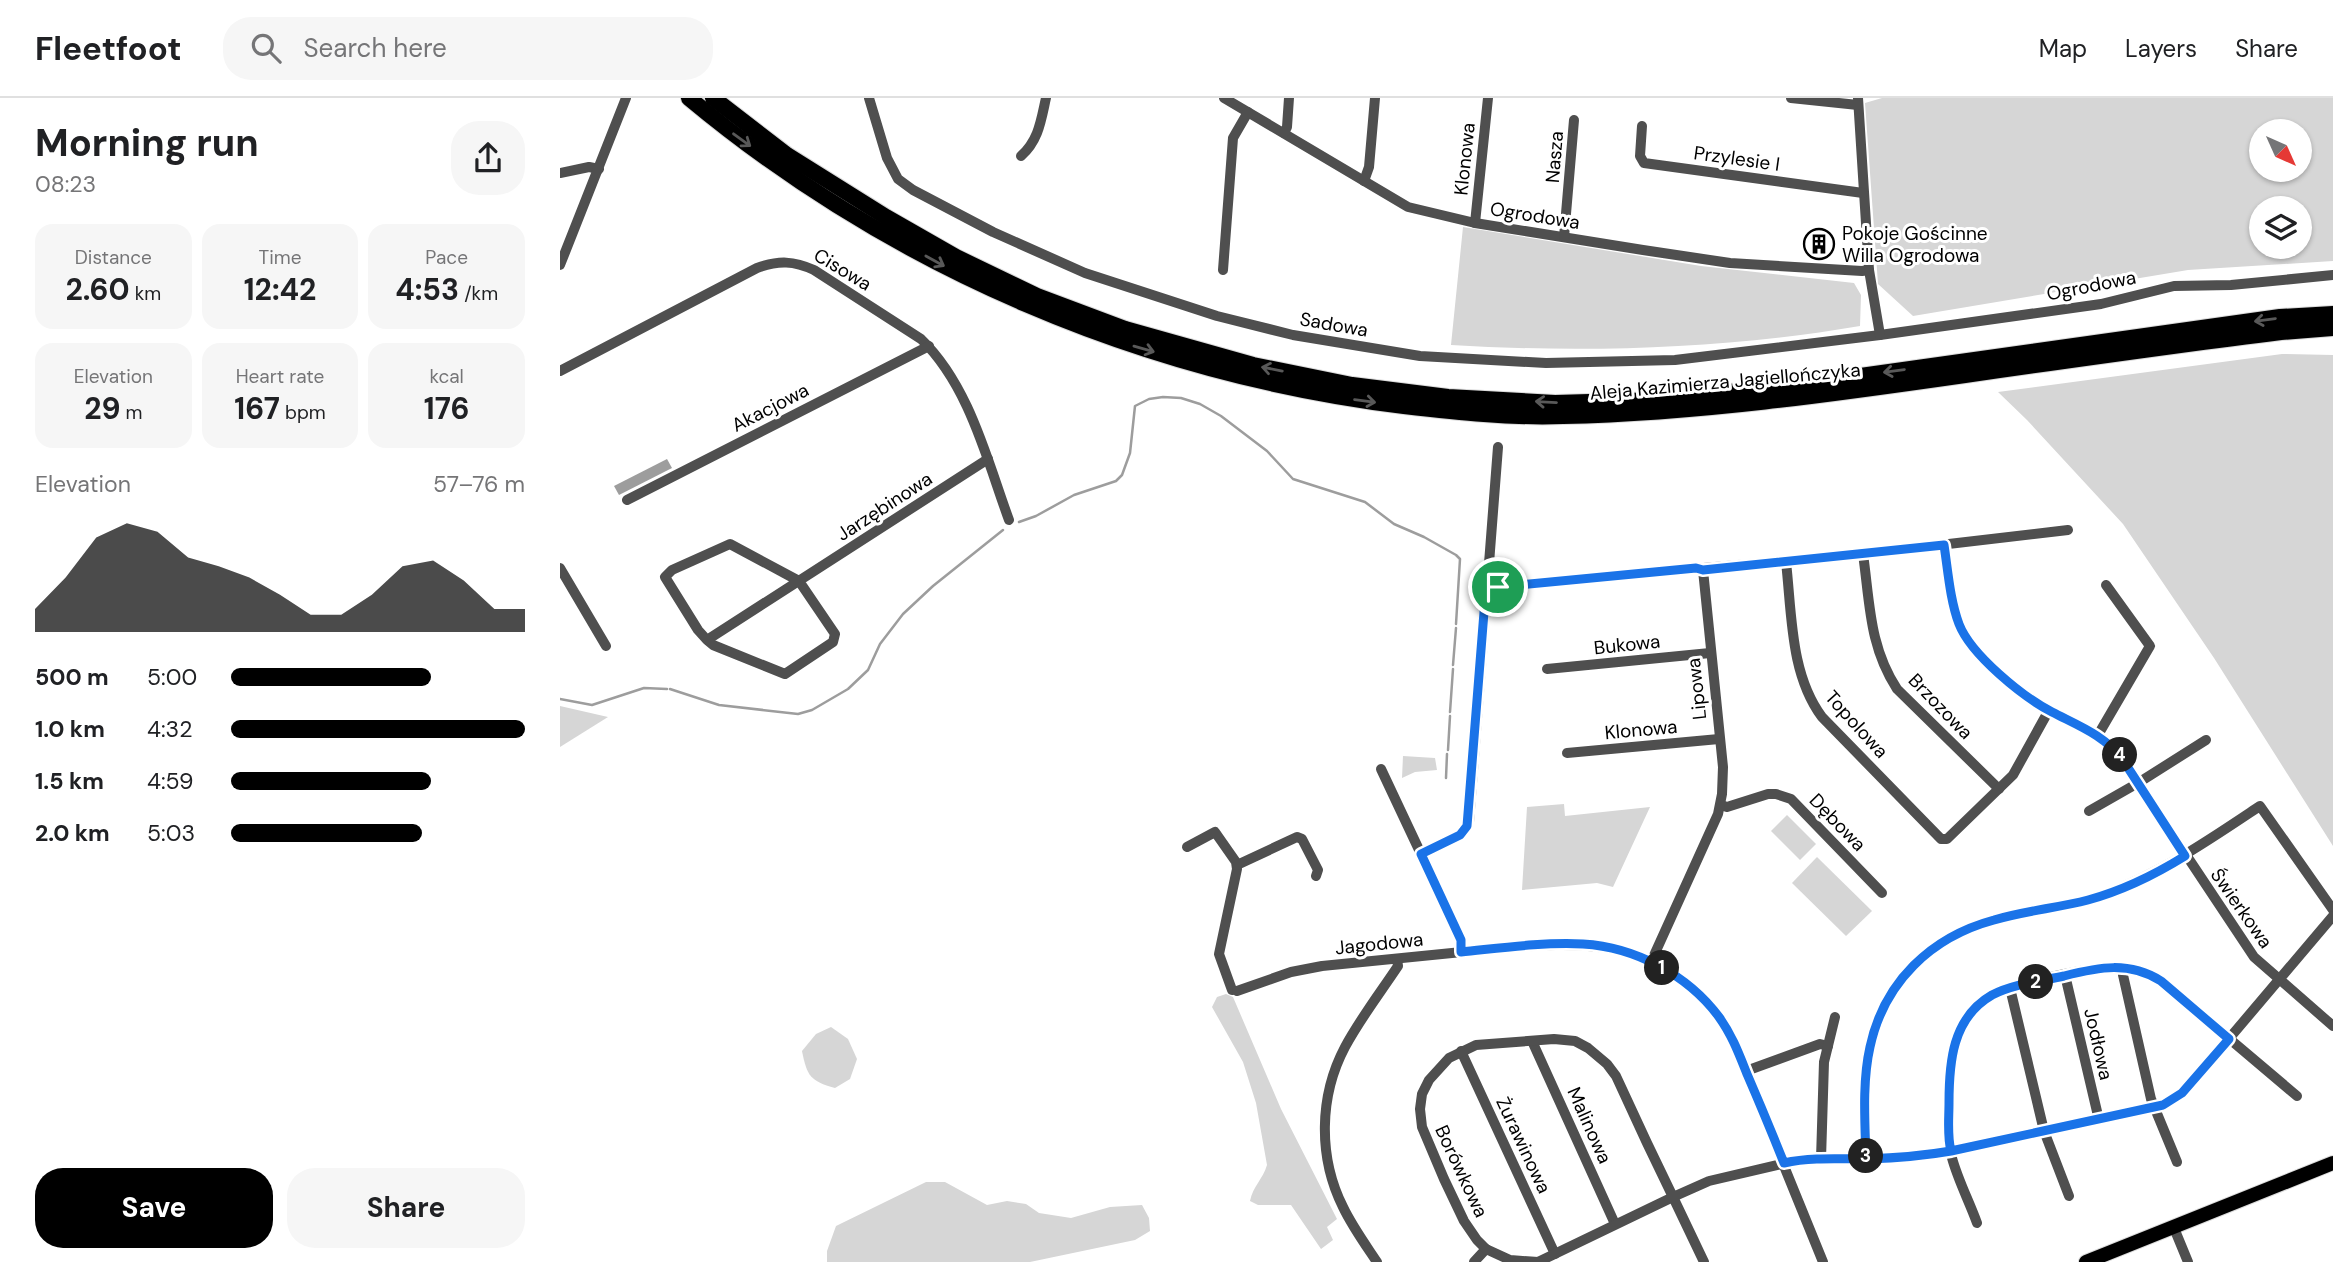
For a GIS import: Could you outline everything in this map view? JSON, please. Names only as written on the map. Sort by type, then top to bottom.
[{"type":"highway","name":"Aleja Kazimierza Jagiellończyka","points":[[689,98],[783,170],[881,231],[950,270],[1031,308],[1136,347],[1255,381],[1350,400],[1455,412],[1559,416],[1666,412],[1860,390],[2281,332],[2333,328]]},
{"type":"highway","name":"Aleja Kazimierza Jagiellończyka","points":[[713,98],[787,155],[886,217],[956,257],[1037,296],[1125,329],[1254,365],[1352,384],[1448,397],[1555,403],[1658,400],[1832,380],[2280,317],[2333,314]]},
{"type":"main road","points":[[2086,1262],[2333,1163]]},
{"type":"street","points":[[560,265],[626,98]]},
{"type":"street","name":"Sadowa","points":[[869,98],[891,169],[898,179],[913,190],[993,232],[1085,273],[1178,305],[1293,335],[1420,356],[1546,363],[1675,360],[1880,335]]},
{"type":"street","points":[[1021,156],[1032,146],[1040,127],[1046,98]]},
{"type":"street","name":"Ogrodowa","points":[[1224,98],[1419,211],[1475,223],[1730,263],[1869,271]]},
{"type":"street","points":[[1284,133],[1287,127],[1289,98]]},
{"type":"street","points":[[1364,181],[1369,167],[1375,98]]},
{"type":"street","name":"Klonowa","points":[[1475,223],[1488,98]]},
{"type":"street","points":[[1791,98],[1858,101],[1869,271],[1880,335]]},
{"type":"street","points":[[1223,270],[1233,138],[1248,112]]},
{"type":"street","name":"Nasza","points":[[1564,237],[1574,120]]},
{"type":"street","name":"Przylesie I","points":[[1642,126],[1640,156],[1644,163],[1863,192]]},
{"type":"street","points":[[560,173],[589,167],[599,169]]},
{"type":"street","name":"Cisowa","points":[[560,371],[757,268],[780,261],[799,264],[814,270],[929,346],[957,386],[988,459],[1009,520]]},
{"type":"street","name":"Ogrodowa","points":[[1880,335],[2101,304],[2174,286],[2231,285],[2333,275]]},
{"type":"street","name":"Akacjowa","points":[[627,500],[929,346]]},
{"type":"street","points":[[1421,854],[1460,835],[1469,822],[1499,447]]},
{"type":"street","name":"Jarzębinowa","points":[[707,640],[988,459]]},
{"type":"street","points":[[1486,587],[1786,562],[2068,530]]},
{"type":"street","points":[[730,544],[799,581],[835,634],[833,642],[785,674],[713,645],[698,630],[665,577],[672,570],[730,544]]},
{"type":"street","name":"Świerkowa","points":[[1944,545],[1956,613],[1965,637],[2015,688],[2049,710],[2098,735],[2118,753],[2254,957],[2333,1026]]},
{"type":"street","name":"Brzozowa","points":[[1863,554],[1875,640],[1885,669],[1897,689],[1999,789]]},
{"type":"street","name":"Topolowa","points":[[1786,562],[1802,681],[1816,709],[1941,839],[1947,839],[1999,789]]},
{"type":"street","points":[[560,568],[606,646]]},
{"type":"street","name":"Lipowa","points":[[1703,570],[1723,767],[1721,805]]},
{"type":"street","points":[[2098,735],[2150,646],[2106,585]]},
{"type":"street","name":"Bukowa","points":[[1547,669],[1710,653]]},
{"type":"street","points":[[1999,789],[2017,770],[2049,710]]},
{"type":"street","name":"Klonowa","points":[[1567,753],[1719,739]]},
{"type":"street","points":[[2089,811],[2206,740]]},
{"type":"street","points":[[1381,769],[1461,940],[1461,952]]},
{"type":"street","name":"Dębowa","points":[[1721,805],[1727,807],[1772,793],[1791,799],[1882,893]]},
{"type":"street","points":[[1651,962],[1721,805]]},
{"type":"street","points":[[1866,1159],[1867,1075],[1870,1047],[1880,1016],[1891,993],[1903,977],[1922,957],[1959,932],[1995,919],[2102,895],[2170,865],[2260,806],[2333,910]]},
{"type":"street","points":[[1187,847],[1211,832],[1217,832],[1237,865],[1297,837],[1302,839],[1318,870],[1316,876]]},
{"type":"street","name":"Jagodowa","points":[[1237,865],[1219,954],[1235,991],[1322,966],[1461,952],[1581,944],[1621,950],[1651,962],[1682,980],[1713,1010],[1732,1038],[1823,1262]]},
{"type":"street","points":[[1474,1262],[1486,1249],[1510,1260],[1538,1262],[1709,1181],[1784,1163],[1821,1158],[1910,1157],[1951,1151],[2168,1103],[2182,1093],[2333,916]]},
{"type":"street","points":[[1377,1262],[1341,1205],[1332,1180],[1325,1112],[1331,1081],[1346,1046],[1398,966],[1397,959]]},
{"type":"street","points":[[1977,1223],[1951,1151],[1949,1065],[1958,1035],[1979,1004],[2010,988],[2107,967],[2124,967],[2150,974],[2297,1096]]},
{"type":"street","points":[[2124,967],[2123,975],[2155,1108],[2177,1162]]},
{"type":"street","name":"Jodłowa","points":[[2066,975],[2099,1120]]},
{"type":"street","points":[[2010,988],[2044,1131],[2069,1196]]},
{"type":"street","points":[[1821,1158],[1824,1062],[1835,1017]]},
{"type":"street","name":"Borówkowa","points":[[1486,1249],[1464,1221],[1422,1127],[1422,1094],[1438,1068],[1461,1051],[1476,1045],[1554,1039],[1575,1041],[1598,1054],[1607,1064],[1704,1262]]},
{"type":"street","name":"Malinowa","points":[[1532,1041],[1615,1224]]},
{"type":"street","points":[[1746,1072],[1820,1044],[1828,1046]]},
{"type":"street","name":"Żurawinowa","points":[[1461,1051],[1555,1254]]},
{"type":"street","points":[[2174,1228],[2188,1262]]},
{"type":"shaded area","points":[[1882,98],[2333,98],[2333,261],[2188,270],[1913,316],[1878,284],[1865,103]]},
{"type":"shaded area","points":[[1463,227],[1701,266],[1854,283],[1861,295],[1860,326],[1759,340],[1656,347],[1553,349],[1451,345]]},
{"type":"shaded area","points":[[2282,354],[2333,355],[2333,846],[2214,658],[2123,524],[1998,392]]},
{"type":"shaded area","points":[[667,459],[672,468],[619,495],[614,486]]},
{"type":"shaded area","points":[[560,706],[608,717],[560,747]]},
{"type":"shaded area","points":[[1403,756],[1435,758],[1437,770],[1415,772],[1402,778]]},
{"type":"shaded area","points":[[1564,804],[1565,816],[1650,807],[1613,887],[1597,883],[1522,890],[1527,807]]},
{"type":"shaded area","points":[[1787,815],[1816,844],[1800,860],[1771,831]]},
{"type":"shaded area","points":[[1817,857],[1872,911],[1846,936],[1792,883]]},
{"type":"shaded area","points":[[1226,994],[1233,997],[1281,1109],[1337,1219],[1327,1227],[1333,1240],[1321,1249],[1291,1205],[1258,1205],[1250,1201],[1267,1165],[1256,1103],[1243,1062],[1212,1007],[1217,997]]},
{"type":"shaded area","points":[[831,1027],[848,1039],[857,1059],[850,1079],[835,1088],[820,1083],[811,1076],[802,1051],[816,1034]]},
{"type":"shaded area","points":[[926,1182],[945,1182],[987,1205],[1007,1201],[1026,1204],[1039,1213],[1071,1218],[1110,1207],[1142,1205],[1149,1218],[1150,1231],[1135,1240],[1030,1262],[827,1262],[827,1251],[836,1226]]},
{"type":"waterway","points":[[1019,522],[1036,516],[1074,495],[1116,481],[1122,475],[1130,453],[1135,406],[1149,399],[1181,398],[1200,404],[1221,416],[1267,451],[1293,479],[1365,502],[1394,524],[1456,555],[1460,559],[1456,624]]},
{"type":"waterway","points":[[670,689],[719,705],[798,714],[812,710],[848,689],[868,670],[880,644],[903,614],[933,586],[1003,530]]},
{"type":"waterway","points":[[1453,665],[1456,628]]},
{"type":"waterway","points":[[1450,712],[1453,669]]},
{"type":"waterway","points":[[560,699],[592,705],[644,688],[667,689]]},
{"type":"waterway","points":[[1448,750],[1450,716]]},
{"type":"waterway","points":[[1446,778],[1447,754]]},
{"type":"place","name":"Pokoje Gościnne Willa Ogrodowa","points":[[1819,244]]},
{"type":"route","points":[[1498,587],[1486,587],[1469,822],[1463,833],[1421,854],[1461,940],[1461,952],[1567,943],[1600,946],[1630,953],[1682,980],[1720,1018],[1732,1038],[1784,1163],[1821,1158],[1866,1159],[1900,1158],[1951,1151],[1951,1054],[1964,1024],[1979,1004],[2010,988],[2094,968],[2124,967],[2150,974],[2161,981],[2229,1039],[2182,1093],[2163,1105],[2148,1110],[1951,1151],[1933,1154],[1900,1158],[1877,1158],[1866,1159],[1870,1047],[1891,993],[1907,971],[1941,942],[1959,932],[1995,919],[2090,900],[2185,856],[2112,746],[2098,735],[2029,699],[1968,642],[1956,613],[1944,545],[1703,570],[1696,568],[1498,587]]}]
